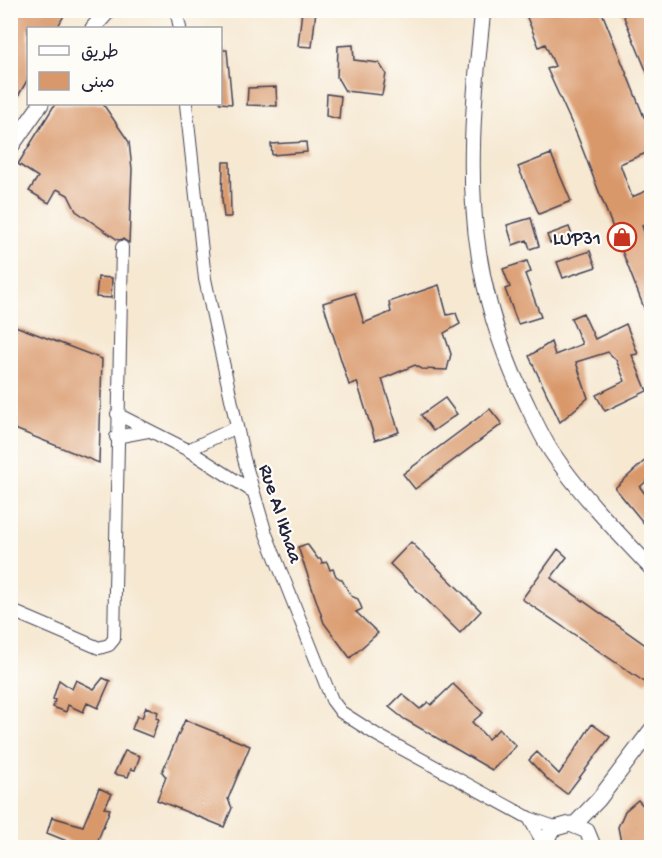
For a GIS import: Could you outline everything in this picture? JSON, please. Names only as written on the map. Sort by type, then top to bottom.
[{"type":"street","points":[[92,27],[99,10]]},
{"type":"street","points":[[93,27],[109,10]]},
{"type":"street","points":[[176,10],[181,27]]},
{"type":"street","points":[[181,27],[183,10]]},
{"type":"street","points":[[483,10],[473,100],[470,168],[479,266],[502,352],[550,449],[598,512],[651,568]]},
{"type":"street","points":[[10,148],[40,105]]},
{"type":"street","name":"Rue Al Ikhaa","points":[[186,105],[200,250],[252,491],[304,633],[336,707],[377,735],[529,818],[555,827]]},
{"type":"street","points":[[10,610],[99,648],[112,643],[122,247]]},
{"type":"street","points":[[117,414],[188,450],[252,491]]},
{"type":"street","points":[[188,450],[237,427]]},
{"type":"street","points":[[116,436],[148,431]]},
{"type":"street","points":[[529,818],[543,845],[555,827],[575,824],[599,799],[651,729]]},
{"type":"street","points":[[593,842],[599,799]]},
{"type":"street","points":[[575,824],[593,842]]},
{"type":"building","points":[[10,10],[67,10],[58,27],[27,27],[27,81],[10,110]]},
{"type":"building","points":[[302,10],[316,10],[312,47],[298,46]]},
{"type":"building","points":[[524,10],[601,10],[644,117],[651,115],[651,151],[620,164],[632,197],[651,189],[651,222],[642,226],[649,245],[651,244],[651,326],[577,135],[547,69],[555,66],[545,44],[539,47]]},
{"type":"building","points":[[621,10],[651,10],[651,82]]},
{"type":"building","points":[[353,45],[354,60],[379,63],[386,74],[382,95],[345,91],[337,77],[338,46]]},
{"type":"building","points":[[222,50],[227,50],[232,104],[222,103]]},
{"type":"building","points":[[276,87],[277,106],[247,105],[248,88]]},
{"type":"building","points":[[327,94],[341,96],[339,119],[326,116]]},
{"type":"building","points":[[54,105],[104,105],[129,142],[132,169],[129,243],[123,239],[118,240],[76,211],[68,195],[57,189],[49,203],[29,191],[38,177],[18,164]]},
{"type":"building","points":[[306,142],[307,152],[272,155],[271,144]]},
{"type":"building","points":[[551,154],[571,201],[539,214],[518,167]]},
{"type":"building","points":[[223,162],[230,162],[231,217],[224,217]]},
{"type":"building","points":[[531,218],[539,246],[530,249],[527,240],[513,245],[507,225]]},
{"type":"building","points":[[569,227],[572,235],[550,243],[547,235]]},
{"type":"building","points":[[590,251],[596,267],[563,278],[557,262]]},
{"type":"building","points":[[527,261],[531,272],[525,274],[541,317],[518,324],[505,289],[510,287],[503,269]]},
{"type":"building","points":[[98,277],[112,278],[111,298],[96,297]]},
{"type":"building","points":[[439,285],[447,315],[456,313],[460,324],[444,333],[451,354],[447,370],[422,369],[415,365],[382,379],[399,432],[375,440],[357,382],[349,385],[323,303],[355,293],[364,323],[391,312],[389,302]]},
{"type":"building","points":[[583,313],[595,339],[626,324],[638,354],[632,355],[647,391],[605,411],[596,395],[625,381],[616,360],[608,352],[576,362],[588,398],[560,422],[529,356],[551,342],[555,355],[582,344],[571,318]]},
{"type":"building","points":[[10,324],[102,359],[99,463],[10,427]]},
{"type":"building","points":[[445,398],[457,414],[433,431],[421,415]]},
{"type":"building","points":[[490,409],[502,424],[415,489],[403,474]]},
{"type":"building","points":[[651,455],[651,477],[640,487],[651,502],[651,532],[615,488]]},
{"type":"building","points":[[411,542],[481,611],[460,633],[390,564]]},
{"type":"building","points":[[307,544],[322,563],[327,562],[330,570],[333,569],[351,596],[358,599],[362,609],[356,612],[378,633],[350,658],[324,623],[298,547]]},
{"type":"building","points":[[558,549],[567,557],[551,578],[651,649],[651,674],[646,683],[522,599]]},
{"type":"building","points":[[103,678],[110,681],[98,708],[87,703],[83,712],[68,705],[66,712],[53,707],[59,680],[72,689],[76,680],[94,689]]},
{"type":"building","points":[[453,684],[483,713],[472,722],[488,739],[499,729],[516,746],[492,770],[404,719],[389,707],[402,694],[420,709],[428,702],[431,705]]},
{"type":"building","points":[[146,707],[158,712],[156,718],[159,719],[152,737],[132,729],[137,716],[142,718]]},
{"type":"building","points":[[185,720],[250,746],[228,799],[232,808],[224,827],[157,800],[166,777],[162,772]]},
{"type":"building","points":[[592,724],[610,737],[567,794],[549,781],[529,760],[537,752],[559,774]]},
{"type":"building","points":[[125,751],[140,756],[135,770],[131,769],[128,777],[114,774]]},
{"type":"building","points":[[99,788],[112,794],[104,808],[110,809],[95,848],[84,848],[47,833],[52,817],[83,826]]},
{"type":"building","points":[[638,800],[651,814],[651,848],[622,848],[618,827],[625,811]]},
{"type":"place","name":"LUP31","points":[[622,237]]}]
